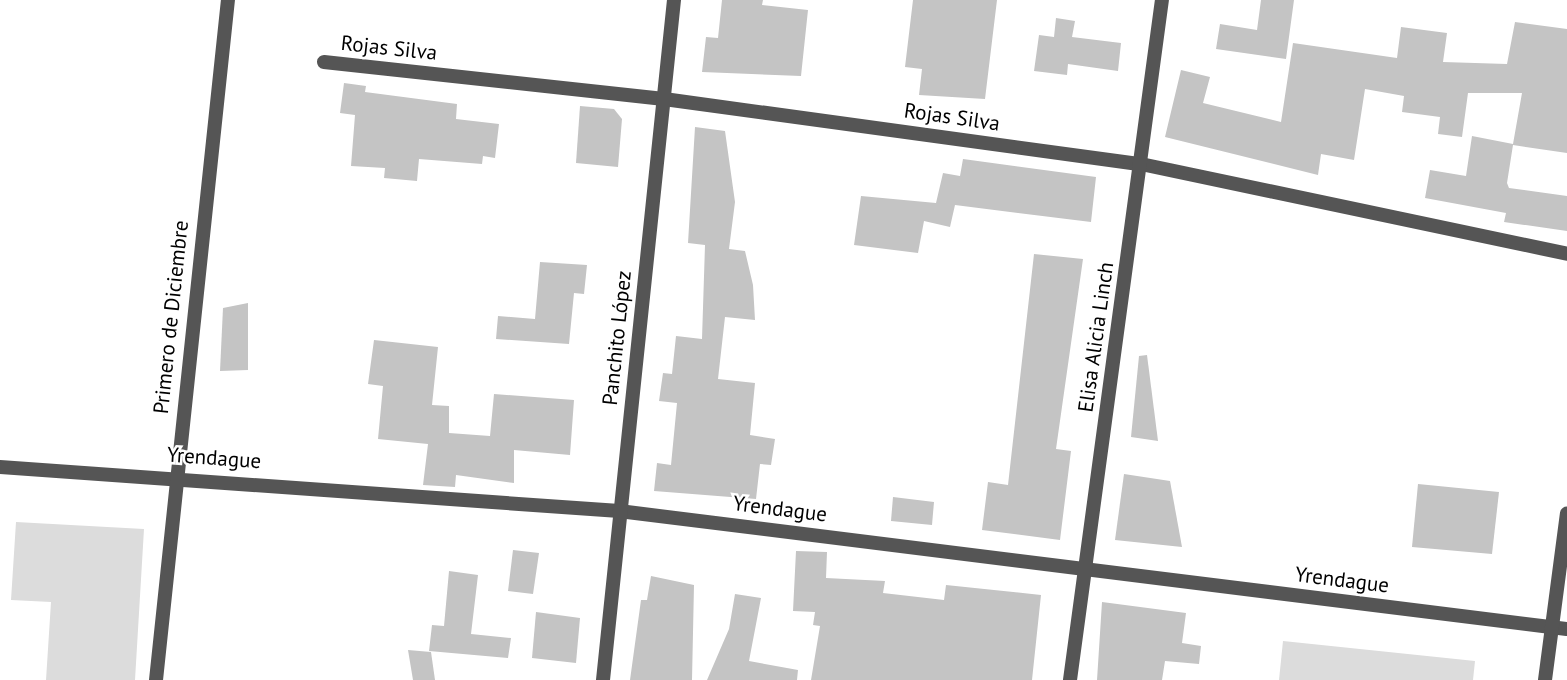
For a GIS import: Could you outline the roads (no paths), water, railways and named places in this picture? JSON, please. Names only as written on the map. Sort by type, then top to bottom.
[{"type":"street","name":"Primero de Diciembre","points":[[156,680],[175,475],[228,0]]},
{"type":"street","name":"Panchito López","points":[[603,680],[674,0]]},
{"type":"street","name":"Elisa Alicia Linch","points":[[1070,680],[1162,0]]},
{"type":"street","name":"Rojas Silva","points":[[324,62],[664,99],[1141,164],[1567,254]]},
{"type":"street","name":"Yrendague","points":[[0,467],[175,475],[619,511],[1567,629]]},
{"type":"street","points":[[1545,680],[1567,513]]}]
